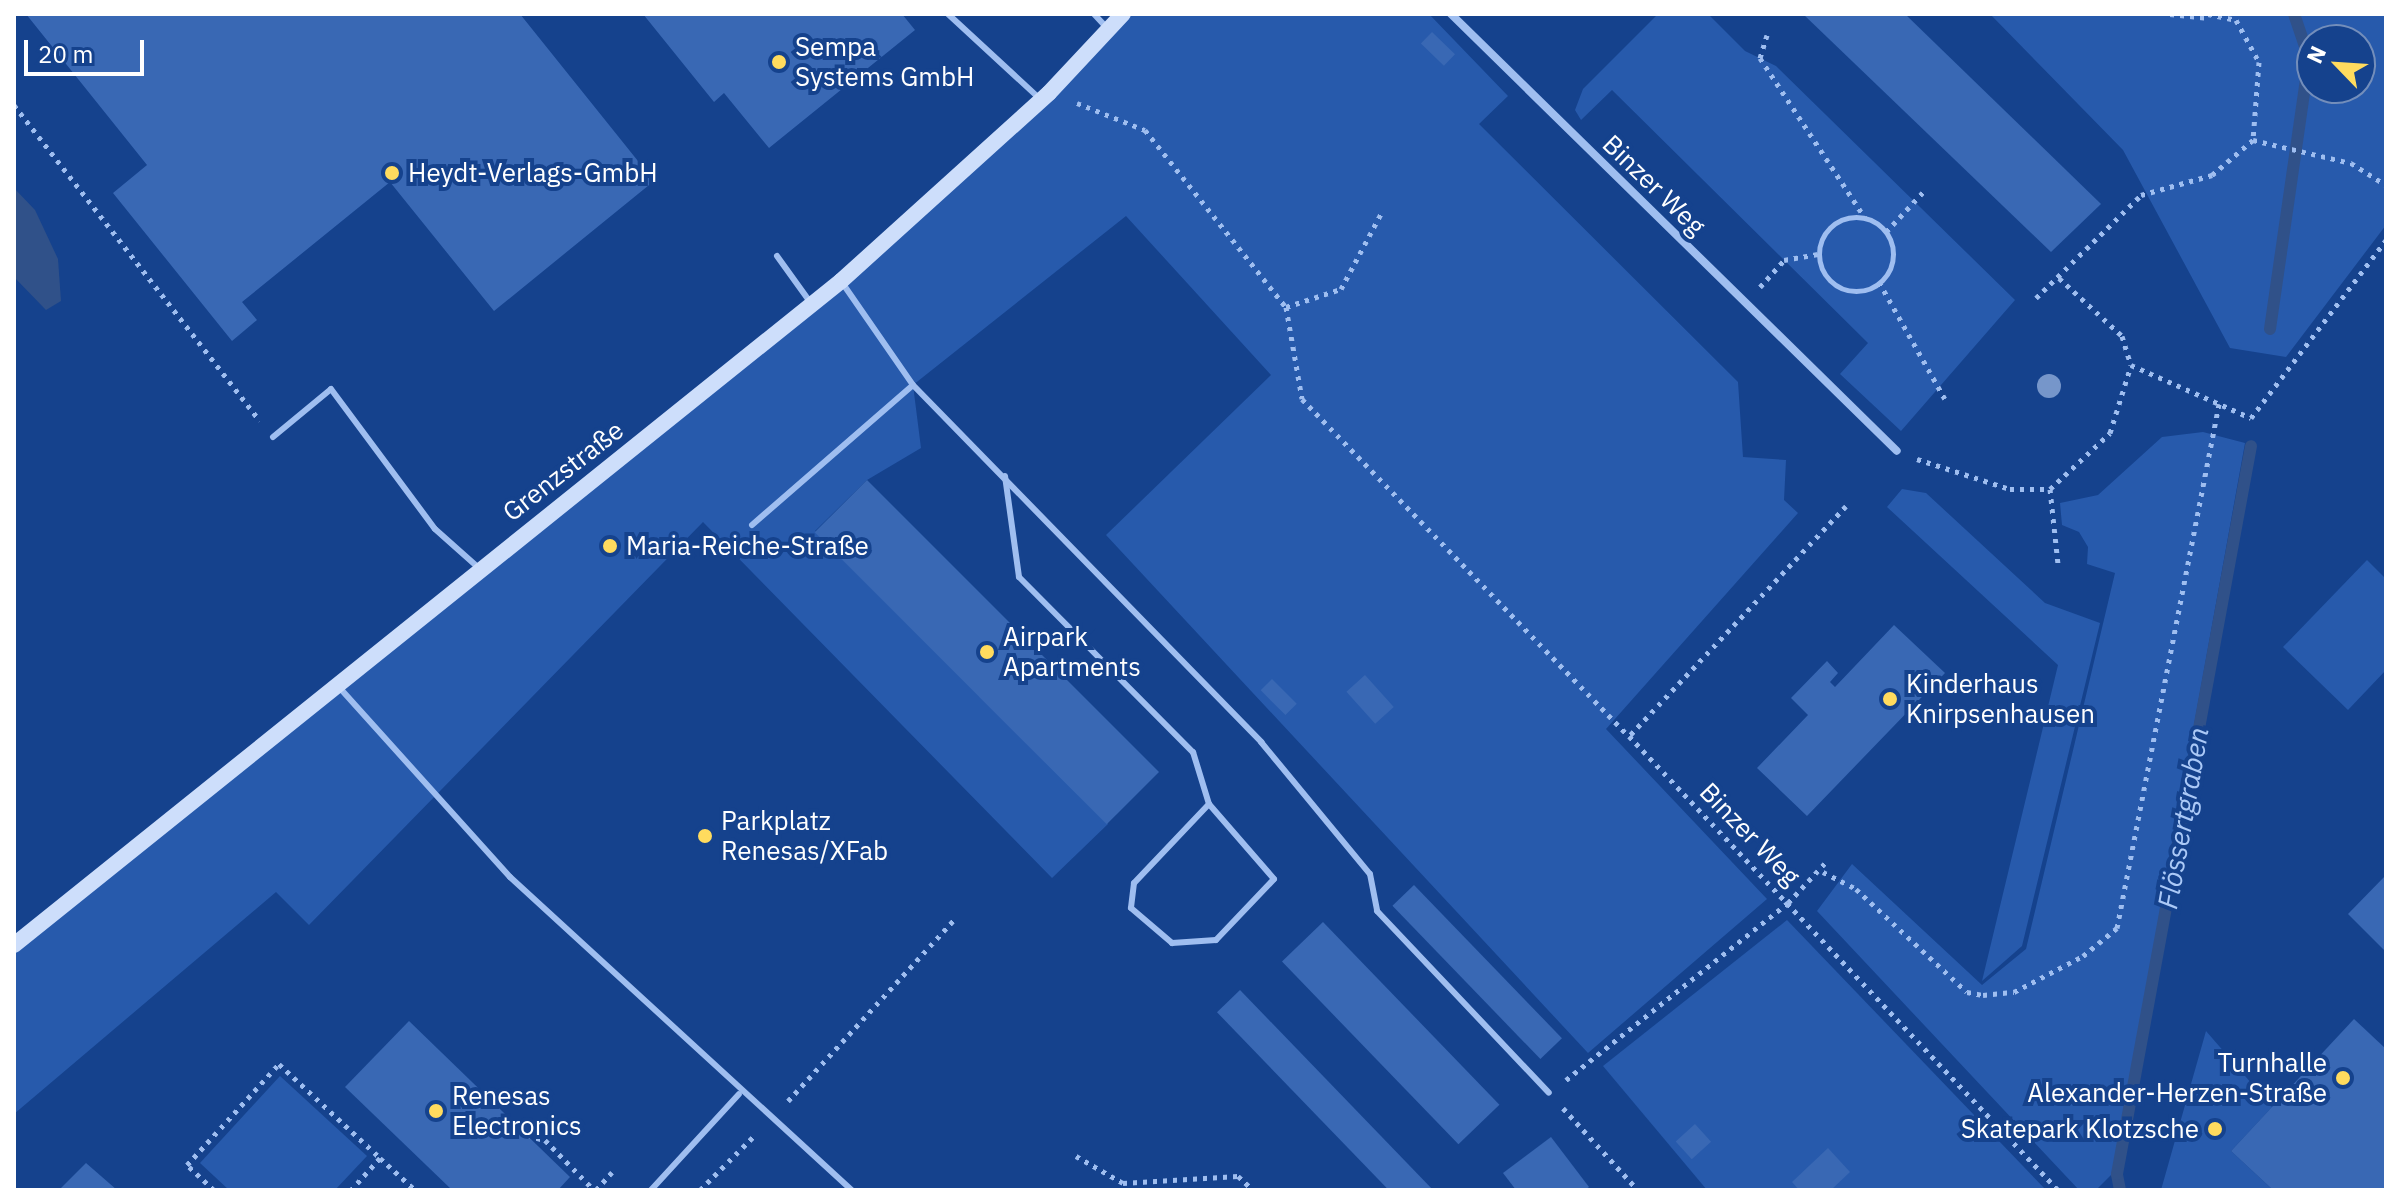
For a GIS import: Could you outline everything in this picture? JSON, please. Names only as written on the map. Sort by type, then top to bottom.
[{"type":"main road","name":"Grenzstraße","points":[[14,945],[338,686],[479,568],[841,281],[1045,96],[1123,14]]},
{"type":"street","name":"Binzer Weg","points":[[1451,14],[1897,451]]},
{"type":"lane","points":[[948,14],[1045,96]]},
{"type":"lane","points":[[1094,14],[1109,30]]},
{"type":"lane","points":[[777,256],[812,304]]},
{"type":"lane","points":[[841,281],[913,385],[1261,742],[1370,874],[1377,911],[1549,1093]]},
{"type":"lane","points":[[752,525],[913,385]]},
{"type":"lane","points":[[273,437],[331,389],[435,529],[479,568]]},
{"type":"lane","points":[[1005,476],[1019,577],[1193,752],[1209,804],[1274,879],[1216,940],[1172,943],[1131,908],[1134,883],[1209,804]]},
{"type":"lane","points":[[338,686],[510,877],[739,1094],[852,1190]]},
{"type":"lane","points":[[651,1190],[739,1094]]},
{"type":"path","points":[[2036,298],[2141,195],[2212,175],[2253,140],[2259,62],[2236,20],[2170,14]]},
{"type":"path","points":[[1767,35],[1760,58],[1865,218],[1886,232],[1892,264],[1879,282],[1846,290],[1826,277],[1819,254],[1833,225],[1865,218]]},
{"type":"path","points":[[1045,96],[1145,130],[1286,307],[1341,289],[1382,212]]},
{"type":"path","points":[[14,105],[273,437]]},
{"type":"path","points":[[2253,140],[2330,157],[2386,185]]},
{"type":"path","points":[[1886,232],[1925,190]]},
{"type":"path","points":[[2131,365],[2251,418],[2386,240]]},
{"type":"path","points":[[1746,303],[1784,260],[1819,254]]},
{"type":"path","points":[[1897,451],[2010,489],[2050,489],[2110,433],[2131,365],[2122,336],[2059,278]]},
{"type":"path","points":[[1879,282],[1945,399]]},
{"type":"path","name":"Binzer Weg","points":[[1286,307],[1302,399],[1629,736],[2058,1190]]},
{"type":"path","points":[[1823,872],[1856,889],[1967,992],[1983,995],[2014,992],[2083,956],[2117,928],[2219,404]]},
{"type":"path","points":[[2050,489],[2058,564]]},
{"type":"path","points":[[1629,736],[1846,506]]},
{"type":"path","points":[[1638,1190],[1549,1093],[1788,903],[1823,872],[1825,863]]},
{"type":"path","points":[[700,1190],[770,1120],[955,919]]},
{"type":"path","points":[[214,1190],[187,1165],[279,1064],[415,1190]]},
{"type":"path","points":[[527,1135],[545,1140],[595,1190],[612,1172]]},
{"type":"path","points":[[1076,1156],[1123,1183],[1238,1176],[1253,1190]]},
{"type":"path","points":[[351,1190],[380,1158]]},
{"type":"shaded area","points":[[1123,14],[1429,14],[1508,96],[1479,124],[1738,382],[1743,457],[1786,460],[1784,500],[1798,513],[1606,729],[1767,899],[1588,1053],[1106,535],[1271,375],[1126,216],[913,385],[921,448],[867,480],[815,531],[1108,824],[1052,878],[703,522],[309,925],[276,892],[14,1114],[14,945],[841,281]]},
{"type":"shaded area","points":[[1658,14],[1708,14],[1745,51],[1776,66],[2015,300],[1901,431],[1840,374],[1868,343],[1612,90],[1581,120],[1575,110],[1583,89]]},
{"type":"shaded area","points":[[1990,14],[2386,14],[2386,225],[2286,357],[2230,348],[2123,150]]},
{"type":"shaded area","points":[[14,188],[35,210],[58,259],[61,301],[46,310],[14,277]]},
{"type":"shaded area","points":[[2203,432],[2245,443],[2113,1173],[2096,1190],[2079,1190],[1817,911],[1852,864],[1982,985],[2026,949],[2115,573],[2087,564],[2088,547],[2079,532],[2062,525],[2060,503],[2098,495],[2162,437]]},
{"type":"shaded area","points":[[1902,489],[1926,493],[2045,603],[2100,623],[2022,946],[1982,981],[2058,665],[1887,507]]},
{"type":"shaded area","points":[[2367,560],[2386,579],[2386,670],[2348,710],[2283,647]]},
{"type":"shaded area","points":[[1787,920],[2046,1190],[1707,1190],[1603,1066]]},
{"type":"shaded area","name":"Skatepark Klotzsche","points":[[2206,1031],[2272,1107],[2231,1151],[2273,1190],[2161,1190]]},
{"type":"shaded area","points":[[280,1076],[367,1156],[335,1190],[229,1190],[200,1163]]},
{"type":"building","name":"Heydt-Verlags-GmbH","points":[[26,14],[520,14],[654,181],[494,311],[390,182],[242,302],[257,320],[232,341],[113,193],[147,165]]},
{"type":"building","name":"Sempa Systems GmbH","points":[[643,14],[902,14],[915,30],[769,148],[724,93],[714,102]]},
{"type":"building","points":[[1803,14],[1905,14],[2101,204],[2051,252]]},
{"type":"building","points":[[1432,32],[1455,54],[1444,66],[1421,44]]},
{"type":"building","name":"Airpark Apartments","points":[[867,480],[1159,772],[1107,824],[815,532]]},
{"type":"building","points":[[1894,625],[1945,673],[1807,816],[1757,768],[1808,715],[1791,698],[1827,661],[1838,673],[1830,682],[1835,687]]},
{"type":"building","points":[[1365,675],[1394,707],[1375,724],[1346,692]]},
{"type":"building","points":[[1272,679],[1297,704],[1285,715],[1261,690]]},
{"type":"building","points":[[2386,875],[2386,952],[2348,914]]},
{"type":"building","points":[[1414,885],[1562,1038],[1540,1059],[1392,906]]},
{"type":"building","points":[[1323,922],[1499,1105],[1458,1144],[1282,962]]},
{"type":"building","points":[[1240,990],[1433,1190],[1389,1190],[1217,1012]]},
{"type":"building","name":"Turnhalle Alexander-Herzen-Straße","points":[[2354,1019],[2386,1049],[2386,1190],[2273,1190],[2231,1151]]},
{"type":"building","name":"Renesas Electronics","points":[[409,1021],[570,1177],[558,1190],[452,1190],[345,1087]]},
{"type":"building","points":[[1695,1124],[1711,1142],[1692,1159],[1676,1141]]},
{"type":"building","points":[[1551,1137],[1589,1187],[1585,1190],[1516,1190],[1503,1173]]},
{"type":"building","points":[[1828,1148],[1850,1172],[1831,1190],[1799,1190],[1792,1182]]},
{"type":"building","points":[[86,1163],[117,1190],[59,1190]]},
{"type":"waterway","name":"Flössertgraben","points":[[2270,329],[2309,58],[2294,14]]},
{"type":"waterway","name":"Flössertgraben","points":[[2120,1190],[2117,1174],[2251,446]]},
{"type":"place","name":"Sempa Systems GmbH","points":[[779,62]]},
{"type":"place","name":"Heydt-Verlags-GmbH","points":[[392,173]]},
{"type":"place","name":"Maria-Reiche-Straße","points":[[610,546]]},
{"type":"place","name":"Airpark Apartments","points":[[987,652]]},
{"type":"place","name":"Kinderhaus Knirpsenhausen","points":[[1890,699]]},
{"type":"place","name":"Parkplatz Renesas/XFab","points":[[705,836]]},
{"type":"place","name":"Turnhalle Alexander-Herzen-Straße","points":[[2343,1078]]},
{"type":"place","name":"Renesas Electronics","points":[[436,1111]]},
{"type":"place","name":"Skatepark Klotzsche","points":[[2215,1129]]}]
